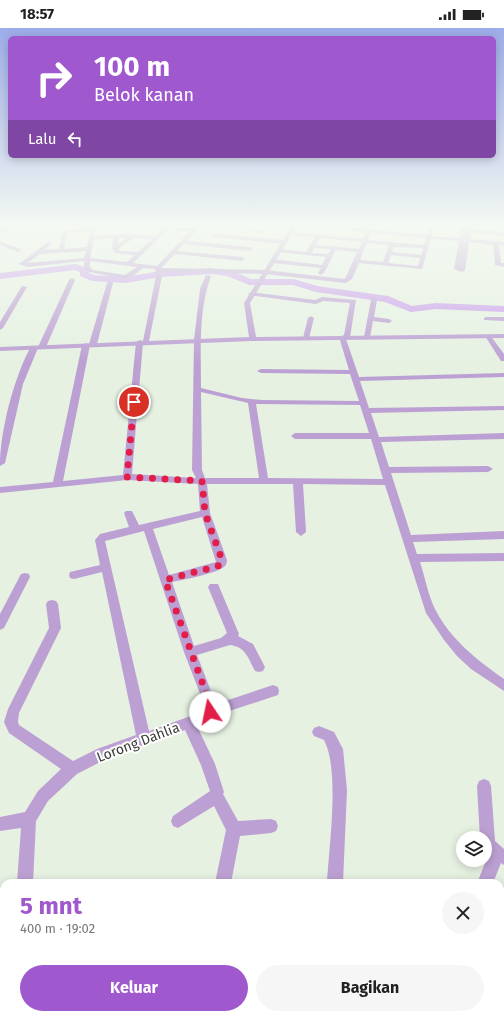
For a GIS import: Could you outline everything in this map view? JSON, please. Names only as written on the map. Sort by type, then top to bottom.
[{"type":"street","points":[[90,270],[102,274],[129,276],[136,270]]},
{"type":"street","points":[[127,477],[143,341],[158,271],[180,270]]},
{"type":"street","points":[[199,270],[265,272],[348,281],[353,270]]},
{"type":"street","points":[[319,278],[323,270]]},
{"type":"street","points":[[253,339],[247,303],[265,272]]},
{"type":"street","points":[[165,580],[209,569],[221,564],[222,560],[205,513],[202,481],[196,470],[197,340],[202,296],[208,276]]},
{"type":"street","points":[[0,463],[19,384],[72,280]]},
{"type":"street","points":[[57,485],[89,345],[107,298],[110,283]]},
{"type":"street","points":[[0,328],[24,287]]},
{"type":"street","points":[[253,291],[315,305],[324,299],[355,302],[344,337],[354,375],[386,470],[430,610],[448,637],[470,660],[504,686]]},
{"type":"street","points":[[367,337],[374,300]]},
{"type":"street","points":[[306,338],[311,318]]},
{"type":"street","points":[[370,319],[389,321]]},
{"type":"street","points":[[486,319],[504,319]]},
{"type":"street","points":[[488,336],[504,359]]},
{"type":"street","points":[[0,349],[143,341],[344,337],[504,336]]},
{"type":"street","points":[[261,371],[354,375],[504,375]]},
{"type":"street","points":[[197,389],[252,401],[363,403]]},
{"type":"street","points":[[252,401],[264,482]]},
{"type":"street","points":[[366,411],[504,408]]},
{"type":"street","points":[[295,436],[375,438],[504,436]]},
{"type":"street","points":[[386,470],[488,469]]},
{"type":"street","points":[[0,490],[127,477],[202,481],[389,482]]},
{"type":"street","points":[[298,482],[301,532]]},
{"type":"street","points":[[129,513],[141,527],[165,580],[210,704],[210,712]]},
{"type":"street","points":[[144,739],[100,543],[102,539],[141,527],[205,513]]},
{"type":"street","points":[[408,539],[504,535]]},
{"type":"street","points":[[414,558],[504,557]]},
{"type":"street","points":[[74,575],[106,567]]},
{"type":"street","points":[[0,625],[25,577]]},
{"type":"street","points":[[214,587],[232,634],[228,640]]},
{"type":"street","points":[[52,604],[55,628],[13,713],[11,722],[14,729],[72,769]]},
{"type":"street","points":[[190,652],[228,640],[240,641],[248,646],[258,667]]},
{"type":"street","name":"Lorong Dahlia","points":[[28,819],[43,796],[72,769],[102,754],[204,717],[210,712],[273,691]]},
{"type":"street","points":[[188,722],[208,764],[216,795],[234,828],[224,879]]},
{"type":"street","points":[[319,732],[329,736],[336,749],[340,790],[335,879]]},
{"type":"street","points":[[484,786],[488,844],[500,856],[487,879]]},
{"type":"street","points":[[178,821],[216,795]]},
{"type":"street","points":[[0,824],[28,819],[25,879]]},
{"type":"street","points":[[234,828],[271,826]]},
{"type":"waterway","points":[[0,276],[49,270]]},
{"type":"waterway","points":[[83,270],[85,271],[84,274],[92,278],[125,280],[161,274],[211,271],[229,273],[249,282],[294,282],[316,289],[388,299],[411,309],[436,306],[504,309]]},
{"type":"route","points":[[134,402],[127,477],[202,481],[205,513],[222,560],[221,564],[218,566],[165,580],[210,704],[210,712]]}]
